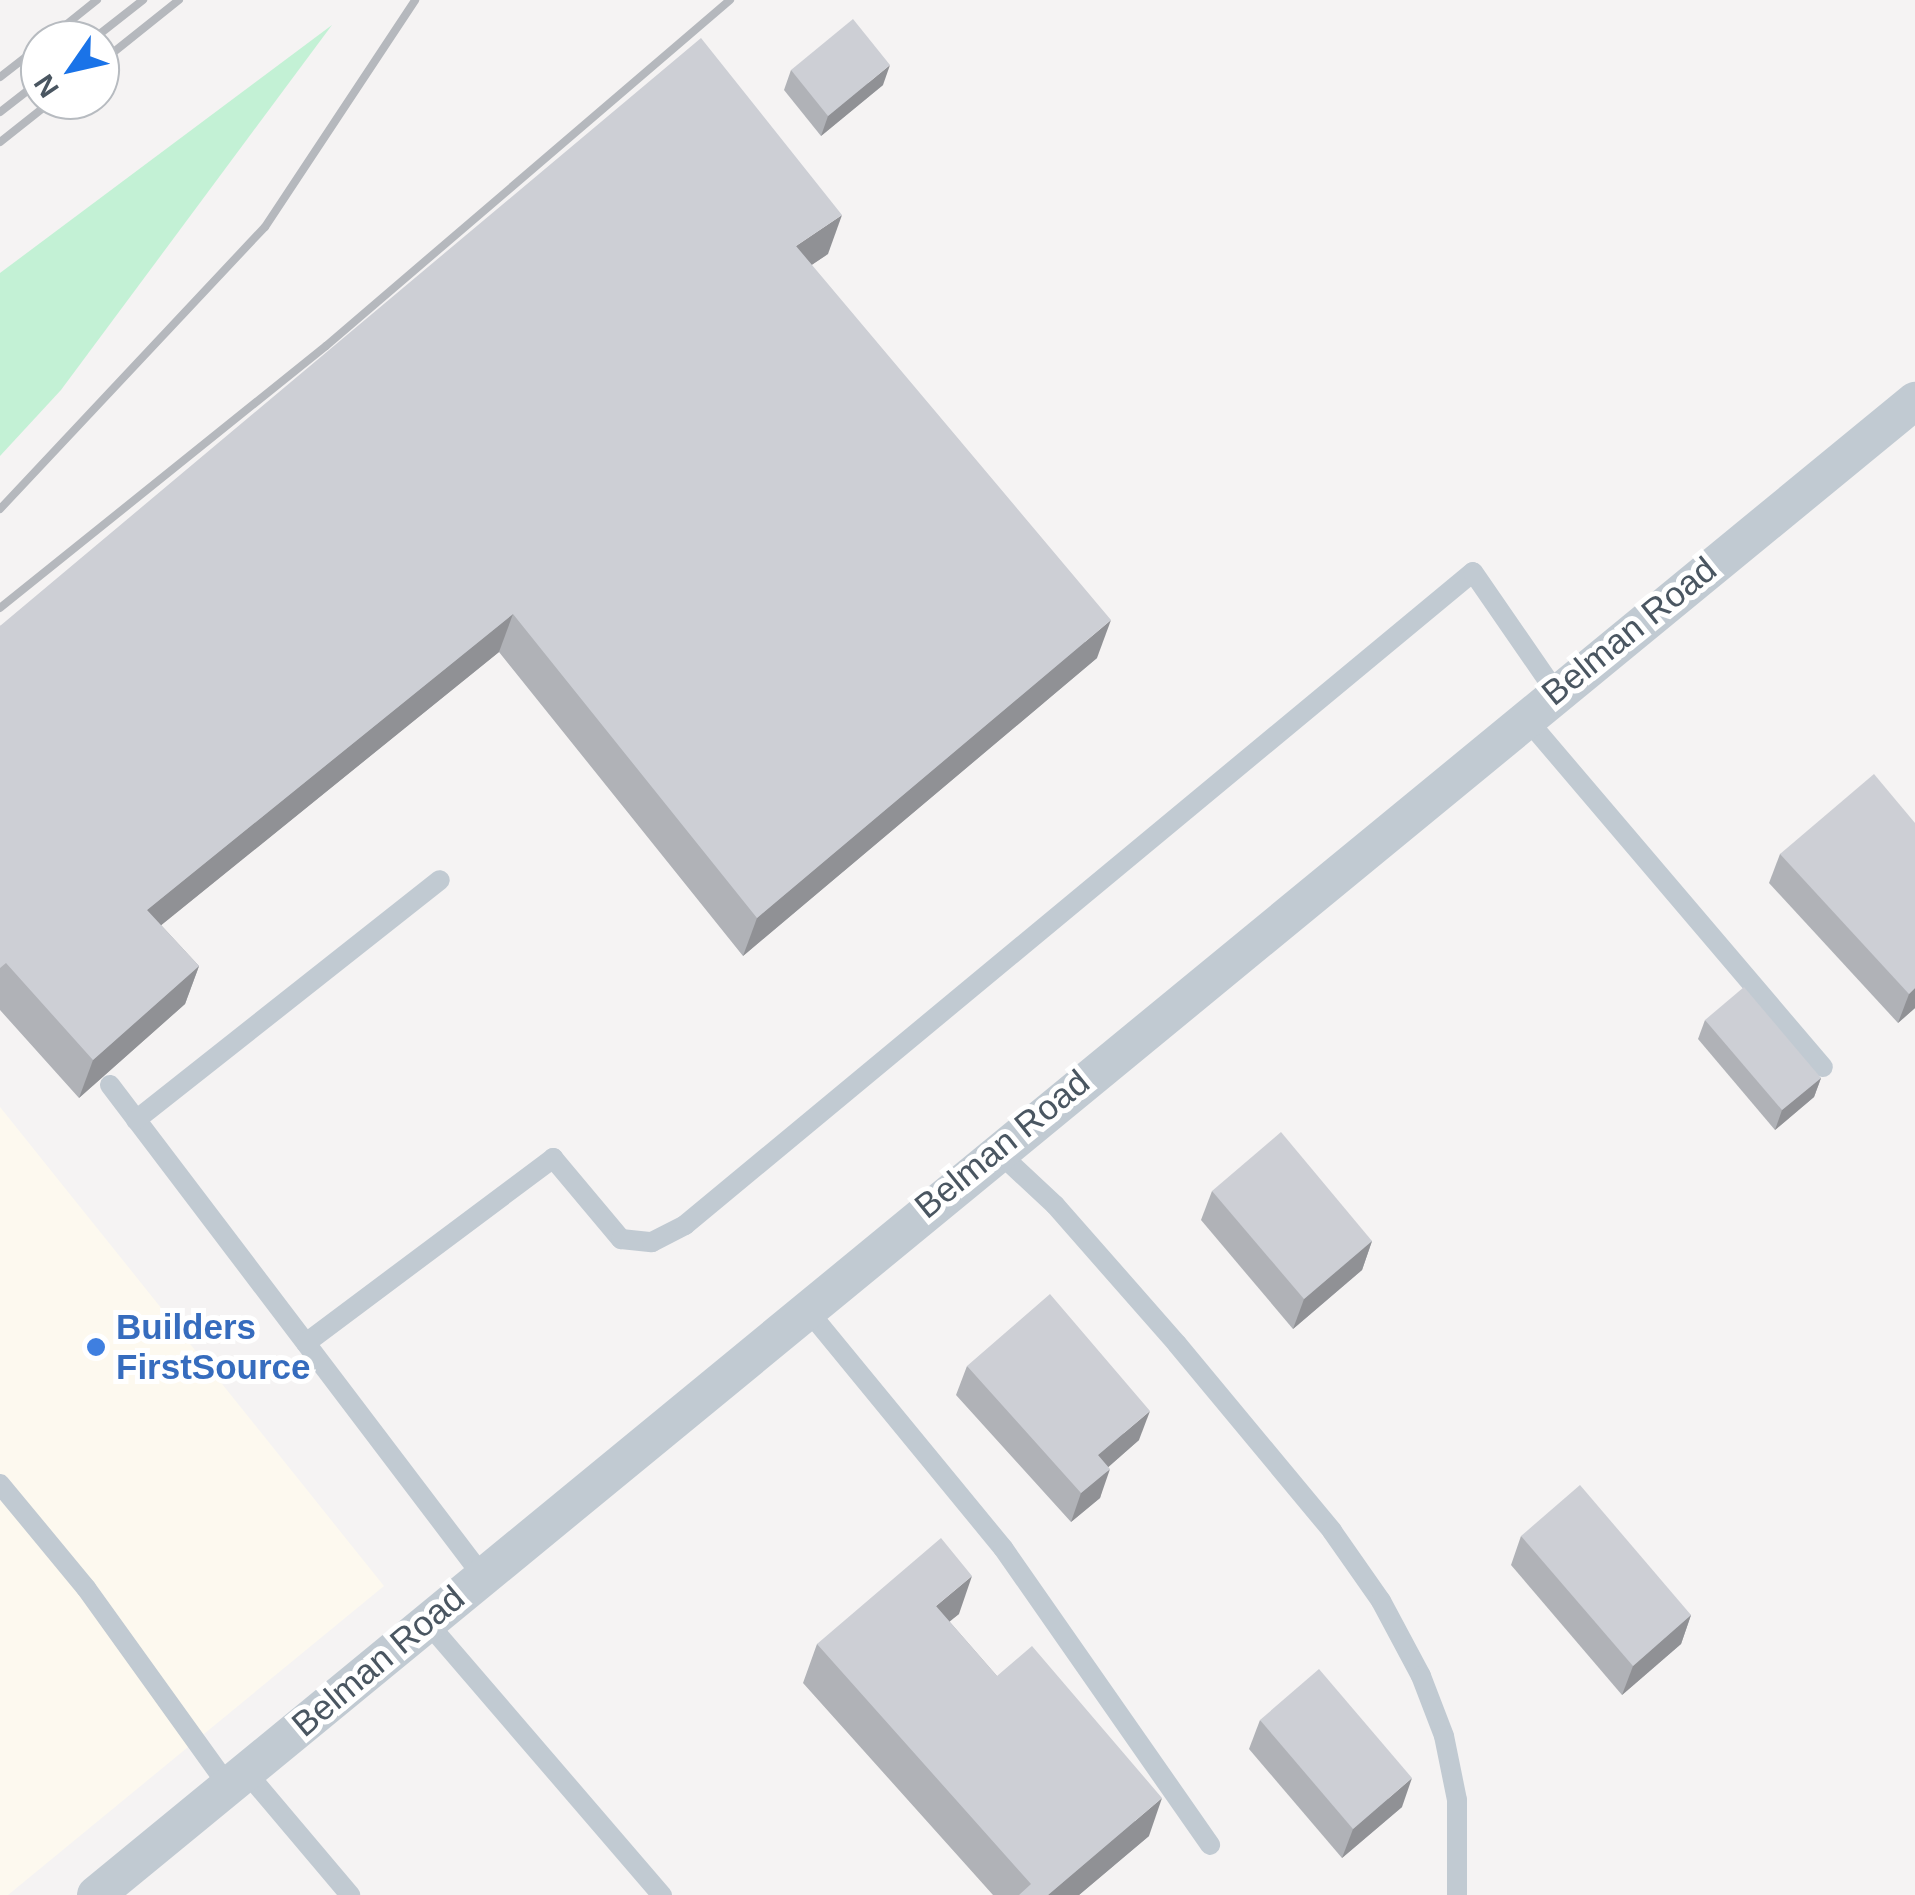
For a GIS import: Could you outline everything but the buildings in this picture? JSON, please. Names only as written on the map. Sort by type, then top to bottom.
[{"type":"street","name":"Belman Road","points":[[96,1895],[1524,716],[1915,401]]},
{"type":"lane","points":[[306,1343],[553,1158],[622,1239],[652,1242],[685,1225],[1473,572],[1555,691]]},
{"type":"lane","points":[[1524,716],[1823,1067]]},
{"type":"lane","points":[[136,1120],[440,880]]},
{"type":"lane","points":[[110,1085],[481,1574]]},
{"type":"lane","points":[[996,1150],[1055,1205],[1177,1344],[1332,1532],[1381,1601],[1421,1676],[1444,1736],[1457,1800],[1457,1895]]},
{"type":"lane","points":[[805,1308],[1003,1548],[1210,1845]]},
{"type":"lane","points":[[0,1484],[238,1780],[350,1895]]},
{"type":"lane","points":[[426,1621],[662,1895]]},
{"type":"shaded area","name":"Builders FirstSource","points":[[0,1107],[384,1586],[8,1895],[0,1895]]},
{"type":"green space","points":[[332,25],[61,390],[0,456],[0,273]]},
{"type":"railway","points":[[72,20],[97,0]]},
{"type":"railway","points":[[118,20],[143,0]]},
{"type":"railway","points":[[120,47],[179,0]]},
{"type":"railway","points":[[0,509],[265,227],[415,0]]},
{"type":"railway","points":[[0,608],[326,346],[730,0]]},
{"type":"railway","points":[[0,77],[20,62]]},
{"type":"railway","points":[[0,112],[20,96]]},
{"type":"railway","points":[[0,142],[28,120]]},
{"type":"place","name":"Builders FirstSource","points":[[96,1347]]}]
